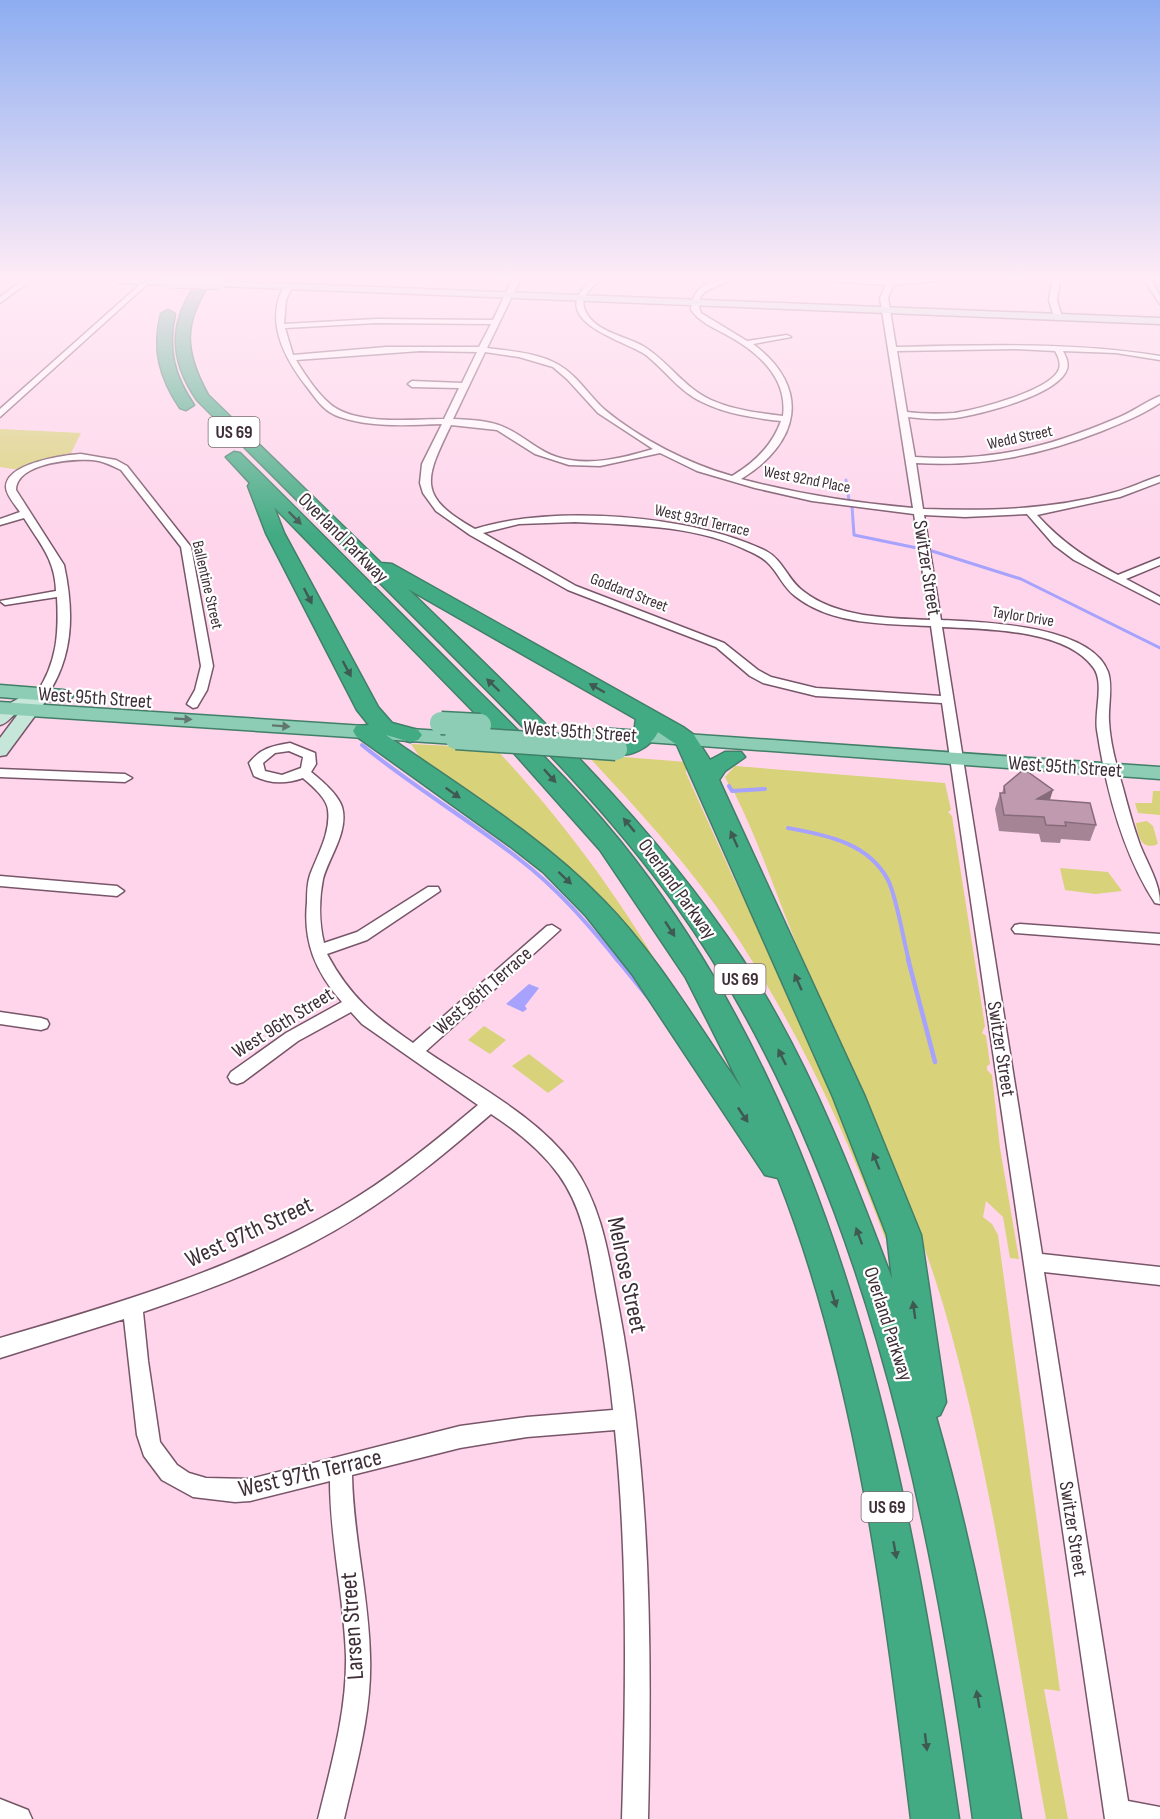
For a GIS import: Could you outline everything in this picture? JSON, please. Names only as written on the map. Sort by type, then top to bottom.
[{"type":"highway","name":"US 69","points":[[165,365],[175,388],[194,416]]},
{"type":"highway","name":"Overland Parkway","points":[[186,365],[201,397],[226,424],[568,758],[618,812],[685,896],[748,992],[797,1088],[854,1223],[878,1288],[909,1388],[942,1513],[974,1670],[997,1819]]},
{"type":"highway","name":"Overland Parkway","points":[[224,447],[537,762],[628,869],[683,950],[729,1030],[768,1113],[803,1203],[839,1313],[887,1508],[907,1617],[935,1819]]},
{"type":"highway","points":[[254,476],[276,533],[368,724],[408,747],[552,866],[596,909],[642,967],[803,1203]]},
{"type":"highway","points":[[359,554],[646,727],[706,758],[849,1097],[904,1235],[942,1513]]},
{"type":"highway","points":[[408,747],[436,722]]},
{"type":"highway","points":[[619,749],[646,727]]},
{"type":"main road","name":"West 95th Street","points":[[37,702],[368,724],[436,722],[599,734],[646,727]]},
{"type":"main road","name":"West 95th Street","points":[[2,707],[37,702],[193,704],[368,724]]},
{"type":"main road","name":"West 95th Street","points":[[408,747],[456,738],[619,749],[706,758],[957,766],[1114,776],[1160,773]]},
{"type":"main road","name":"West 95th Street","points":[[706,758],[957,766]]},
{"type":"main road","name":"West 95th Street","points":[[1114,776],[1160,785]]},
{"type":"street","points":[[0,414],[55,365]]},
{"type":"street","points":[[296,365],[326,405],[337,413],[374,420],[448,421],[500,428],[517,435],[541,454],[577,463],[616,462],[662,449]]},
{"type":"street","name":"Goddard Street","points":[[475,365],[427,464],[425,483],[440,509],[474,533],[572,588],[720,645],[754,673],[767,680],[816,692],[948,700]]},
{"type":"street","name":"West 92nd Place","points":[[555,365],[604,413],[692,465],[734,480],[844,503],[918,510],[1033,510],[1108,498],[1160,479]]},
{"type":"street","points":[[662,365],[694,395],[727,409],[787,419]]},
{"type":"street","points":[[734,480],[773,447],[787,419],[789,403],[782,381],[770,365]]},
{"type":"street","name":"Switzer Street","points":[[896,365],[1117,1815]]},
{"type":"street","points":[[904,414],[926,416],[965,413],[1037,389],[1054,380],[1062,370],[1062,365]]},
{"type":"street","points":[[412,384],[464,386]]},
{"type":"street","name":"Wedd Street","points":[[911,460],[985,460],[1043,451],[1124,418],[1160,399]]},
{"type":"street","name":"Ballentine Street","points":[[37,702],[60,668],[64,654],[59,565],[11,490],[14,480],[22,472],[42,463],[76,457],[110,460],[124,468],[186,547],[207,666],[201,690],[193,704]]},
{"type":"street","points":[[1033,510],[1032,515],[1065,548],[1160,601]]},
{"type":"street","points":[[0,522],[26,514]]},
{"type":"street","name":"West 93rd Terrace","points":[[474,533],[520,521],[646,523],[668,526],[755,549],[777,565],[795,590],[831,610],[867,619],[936,624]]},
{"type":"street","points":[[1117,579],[1160,561]]},
{"type":"street","points":[[5,602],[62,593]]},
{"type":"street","name":"Taylor Drive","points":[[936,624],[1032,632],[1064,641],[1097,663],[1104,679],[1102,725],[1114,776],[1139,862],[1160,899]]},
{"type":"street","points":[[0,751],[37,702]]},
{"type":"street","name":"Melrose Street","points":[[303,772],[329,795],[336,818],[334,831],[316,879],[312,900],[312,924],[318,951],[334,982],[368,1020],[518,1123],[547,1148],[566,1170],[582,1197],[594,1228],[606,1285],[625,1419],[637,1564],[639,1669],[635,1819]]},
{"type":"street","points":[[0,773],[125,778]]},
{"type":"street","points":[[0,881],[117,891]]},
{"type":"street","points":[[318,951],[362,936],[433,891]]},
{"type":"street","points":[[1020,929],[1160,939]]},
{"type":"street","name":"West 96th Terrace","points":[[415,1051],[552,930]]},
{"type":"street","name":"West 96th Street","points":[[237,1077],[292,1037],[352,1004]]},
{"type":"street","points":[[0,1018],[41,1024]]},
{"type":"street","name":"West 97th Street","points":[[0,1348],[199,1284],[260,1259],[346,1214],[426,1159],[490,1105]]},
{"type":"street","points":[[1033,1262],[1160,1276]]},
{"type":"street","name":"West 97th Terrace","points":[[133,1306],[134,1339],[151,1447],[164,1467],[180,1480],[199,1489],[221,1493],[250,1490],[460,1437],[527,1427],[625,1419]]},
{"type":"street","name":"Larsen Street","points":[[331,1819],[356,1697],[358,1658],[340,1499],[341,1466]]},
{"type":"street","points":[[0,1812],[19,1819]]},
{"type":"street","points":[[1117,1815],[1158,1819]]},
{"type":"shaded area","points":[[0,429],[81,433],[70,455],[40,461],[20,470],[0,467]]},
{"type":"shaded area","points":[[411,744],[495,748],[546,806],[592,865],[614,895],[674,992],[640,952],[423,762]]},
{"type":"shaded area","points":[[586,754],[686,762],[686,773],[732,875],[786,984],[893,1238],[885,1238],[832,1109],[790,1025],[742,945],[686,866]]},
{"type":"shaded area","points":[[735,766],[945,783],[985,1026],[982,1033],[986,1036],[990,1064],[987,1070],[992,1075],[1000,1148],[1019,1259],[1010,1258],[1003,1217],[986,1201],[983,1217],[992,1224],[998,1235],[1060,1691],[1044,1689],[1068,1819],[1046,1819],[993,1518],[968,1399],[939,1292],[906,1197],[806,967],[754,835],[734,792],[767,789],[731,789],[725,777]]},
{"type":"shaded area","points":[[1153,791],[1160,791],[1160,815],[1138,813],[1135,803],[1152,803]]},
{"type":"shaded area","points":[[1147,821],[1153,826],[1158,844],[1153,846],[1145,844],[1138,833],[1136,823]]},
{"type":"shaded area","points":[[1060,868],[1108,872],[1122,891],[1095,894],[1065,890]]},
{"type":"shaded area","points":[[529,984],[539,988],[525,1006],[527,1009],[523,1012],[506,1004]]},
{"type":"shaded area","points":[[484,1026],[506,1040],[490,1054],[468,1040]]},
{"type":"shaded area","points":[[529,1054],[564,1081],[548,1093],[512,1066]]},
{"type":"building","points":[[1022,771],[1028,772],[1053,790],[1037,799],[1090,803],[1096,825],[1065,822],[1066,826],[1046,825],[1044,817],[1004,815],[1000,793],[1005,793],[1004,786]]},
{"type":"waterway","points":[[846,480],[849,500]]},
{"type":"waterway","points":[[852,506],[854,535],[917,548]]},
{"type":"waterway","points":[[932,551],[1021,579],[1160,648]]},
{"type":"waterway","points":[[362,745],[533,870],[572,907],[618,961]]},
{"type":"waterway","points":[[729,786],[732,791],[765,789]]},
{"type":"waterway","points":[[788,828],[844,842],[869,857],[879,867],[888,880],[894,897],[909,961]]},
{"type":"waterway","points":[[617,959],[648,997]]},
{"type":"waterway","points":[[908,959],[935,1062]]}]
